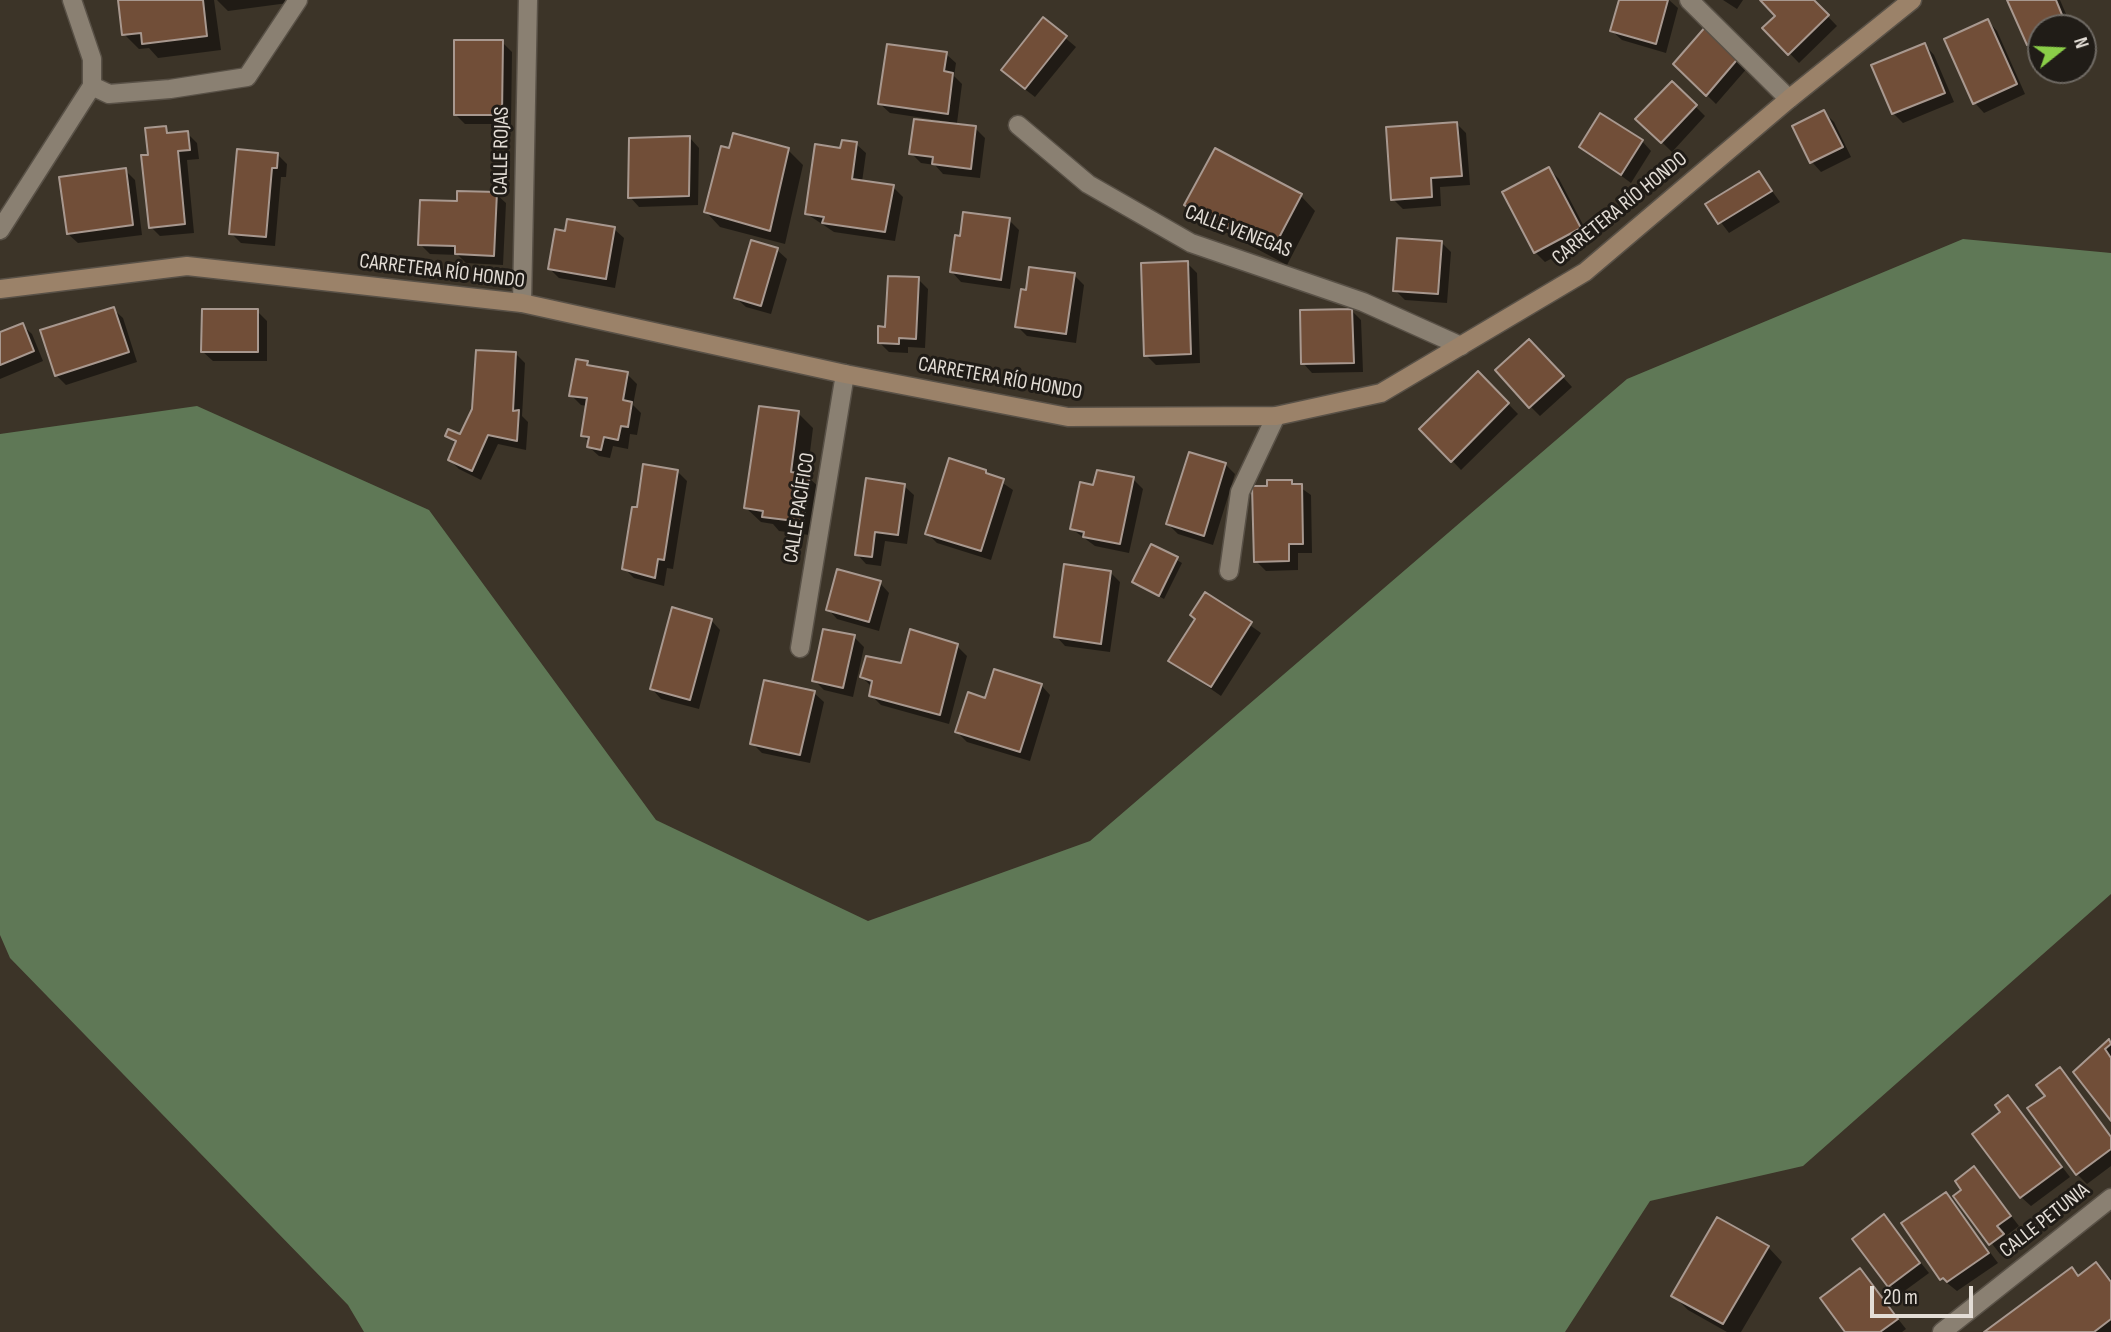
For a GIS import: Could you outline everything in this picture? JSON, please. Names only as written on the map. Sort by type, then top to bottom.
[{"type":"street","points":[[0,230],[92,86],[92,59],[72,0]]},
{"type":"street","points":[[92,86],[109,94],[170,89],[247,77],[298,0]]},
{"type":"street","name":"CALLE ROJAS","points":[[522,303],[528,0]]},
{"type":"street","points":[[1689,0],[1789,99]]},
{"type":"street","name":"CARRETERA RÍO HONDO","points":[[0,289],[187,267],[522,303],[845,374],[1068,417],[1276,416],[1381,393],[1585,272],[1789,99],[1912,0]]},
{"type":"street","name":"CALLE VENEGAS","points":[[1018,125],[1088,184],[1191,243],[1363,302],[1461,346]]},
{"type":"street","name":"CALLE PACÍFICO","points":[[800,648],[845,374]]},
{"type":"street","points":[[1228,571],[1240,492],[1276,416]]},
{"type":"street","name":"CALLE PETUNIA","points":[[1942,1332],[2111,1198]]},
{"type":"green space","points":[[1963,239],[2111,253],[2111,894],[1803,1166],[1650,1201],[1565,1332],[364,1332],[348,1305],[10,958],[0,935],[0,434],[197,406],[429,510],[656,820],[868,921],[1090,841],[1627,379]]},
{"type":"building","points":[[118,0],[203,0],[207,36],[142,44],[141,33],[122,35]]},
{"type":"building","points":[[1619,0],[1668,0],[1656,44],[1610,31]]},
{"type":"building","points":[[1760,0],[1814,0],[1829,15],[1788,55],[1762,28],[1775,16]]},
{"type":"building","points":[[2007,0],[2056,0],[2062,14],[2027,14],[2027,45]]},
{"type":"building","points":[[1043,17],[1067,36],[1025,89],[1001,70]]},
{"type":"building","points":[[1988,19],[2017,84],[1973,104],[1944,39]]},
{"type":"building","points":[[1707,25],[1741,55],[1706,96],[1673,64]]},
{"type":"building","points":[[454,40],[503,40],[502,115],[454,115]]},
{"type":"building","points":[[1925,43],[1945,93],[1892,114],[1871,65]]},
{"type":"building","points":[[887,44],[947,52],[944,71],[953,73],[948,114],[878,104]]},
{"type":"building","points":[[1672,81],[1697,105],[1661,143],[1635,119]]},
{"type":"building","points":[[1824,110],[1843,147],[1810,163],[1792,126]]},
{"type":"building","points":[[1600,113],[1643,140],[1621,175],[1579,147]]},
{"type":"building","points":[[914,119],[976,126],[971,169],[932,164],[933,157],[909,154]]},
{"type":"building","points":[[1457,122],[1462,176],[1431,178],[1432,197],[1391,200],[1386,127]]},
{"type":"building","points":[[166,126],[167,133],[188,131],[190,150],[178,151],[185,224],[149,228],[141,155],[148,155],[145,128]]},
{"type":"building","points":[[733,133],[789,148],[770,231],[704,212],[721,146],[729,148]]},
{"type":"building","points":[[690,136],[689,196],[628,198],[629,138]]},
{"type":"building","points":[[842,140],[857,142],[852,179],[894,185],[885,232],[822,223],[824,217],[805,214],[815,144],[840,148]]},
{"type":"building","points":[[1215,148],[1302,194],[1272,251],[1184,205]]},
{"type":"building","points":[[237,149],[278,153],[277,168],[272,168],[266,237],[229,234]]},
{"type":"building","points":[[1549,167],[1581,228],[1534,253],[1502,192]]},
{"type":"building","points":[[126,168],[133,225],[67,234],[59,177]]},
{"type":"building","points":[[1759,171],[1772,191],[1718,224],[1705,204]]},
{"type":"building","points":[[457,191],[497,192],[494,256],[455,254],[455,246],[418,245],[420,200],[457,201]]},
{"type":"building","points":[[963,212],[1010,218],[1001,280],[950,272],[955,235],[960,236]]},
{"type":"building","points":[[567,219],[615,227],[606,279],[548,269],[555,229],[565,231]]},
{"type":"building","points":[[1397,238],[1442,241],[1438,294],[1393,291]]},
{"type":"building","points":[[751,240],[778,248],[761,306],[734,298]]},
{"type":"building","points":[[1188,261],[1191,354],[1144,356],[1141,263]]},
{"type":"building","points":[[1029,267],[1075,273],[1066,334],[1015,327],[1021,289],[1026,290]]},
{"type":"building","points":[[888,276],[919,277],[916,339],[899,338],[899,344],[878,343],[878,326],[885,327]]},
{"type":"building","points":[[114,307],[129,352],[55,376],[40,330]]},
{"type":"building","points":[[202,309],[258,309],[258,352],[201,352]]},
{"type":"building","points":[[1352,309],[1354,363],[1301,364],[1300,310]]},
{"type":"building","points":[[23,323],[34,351],[0,365],[0,332]]},
{"type":"building","points":[[1529,339],[1564,376],[1529,408],[1495,370]]},
{"type":"building","points":[[476,350],[516,352],[513,411],[519,410],[517,441],[488,435],[472,471],[448,460],[456,441],[445,436],[448,429],[460,434],[472,409]]},
{"type":"building","points":[[576,359],[588,361],[587,365],[628,372],[623,400],[632,402],[628,427],[621,426],[618,440],[604,437],[601,450],[587,447],[589,437],[581,436],[587,398],[569,396]]},
{"type":"building","points":[[1478,371],[1509,403],[1451,462],[1419,429]]},
{"type":"building","points":[[759,406],[799,411],[791,472],[810,475],[803,522],[762,517],[763,511],[744,508]]},
{"type":"building","points":[[1189,452],[1226,463],[1204,536],[1166,524]]},
{"type":"building","points":[[949,458],[1004,479],[981,551],[925,534]]},
{"type":"building","points":[[643,464],[678,470],[664,560],[658,559],[655,578],[622,569],[632,507],[637,507]]},
{"type":"building","points":[[1097,470],[1134,477],[1120,544],[1083,537],[1084,532],[1070,529],[1080,482],[1093,485]]},
{"type":"building","points":[[866,478],[905,484],[898,535],[875,532],[872,557],[855,555]]},
{"type":"building","points":[[1267,480],[1292,480],[1292,484],[1302,484],[1303,544],[1289,544],[1289,561],[1254,562],[1252,486],[1267,486]]},
{"type":"building","points":[[1151,544],[1178,557],[1159,596],[1132,582]]},
{"type":"building","points":[[1064,564],[1111,571],[1101,644],[1054,637]]},
{"type":"building","points":[[837,569],[881,581],[869,622],[826,610]]},
{"type":"building","points":[[1205,592],[1252,622],[1211,687],[1168,661],[1195,619],[1190,615]]},
{"type":"building","points":[[672,607],[712,619],[690,700],[650,689]]},
{"type":"building","points":[[823,629],[855,635],[843,688],[812,681]]},
{"type":"building","points":[[910,629],[958,644],[940,715],[869,696],[872,681],[860,677],[866,656],[901,663]]},
{"type":"building","points":[[994,669],[1042,684],[1020,752],[955,732],[968,692],[985,698]]},
{"type":"building","points":[[764,680],[815,691],[800,755],[750,744]]},
{"type":"building","points":[[2109,1039],[2111,1044],[2105,1049],[2111,1058],[2111,1121],[2073,1072]]},
{"type":"building","points":[[2060,1067],[2111,1137],[2111,1149],[2076,1175],[2027,1108],[2045,1096],[2036,1085]]},
{"type":"building","points":[[2008,1095],[2062,1167],[2020,1198],[1972,1134],[2000,1112],[1995,1105]]},
{"type":"building","points":[[1974,1166],[2011,1216],[1997,1226],[2004,1234],[1989,1245],[1953,1196],[1961,1190],[1955,1181]]},
{"type":"building","points":[[1946,1192],[1989,1253],[1947,1282],[1943,1278],[1940,1280],[1901,1223]]},
{"type":"building","points":[[1884,1214],[1920,1263],[1888,1287],[1852,1239]]},
{"type":"building","points":[[1717,1217],[1769,1246],[1723,1324],[1671,1296]]},
{"type":"building","points":[[2096,1262],[2111,1282],[2111,1319],[2094,1332],[1984,1332],[2072,1267],[2078,1276]]},
{"type":"building","points":[[1860,1268],[1898,1319],[1880,1332],[1845,1332],[1820,1298]]}]
